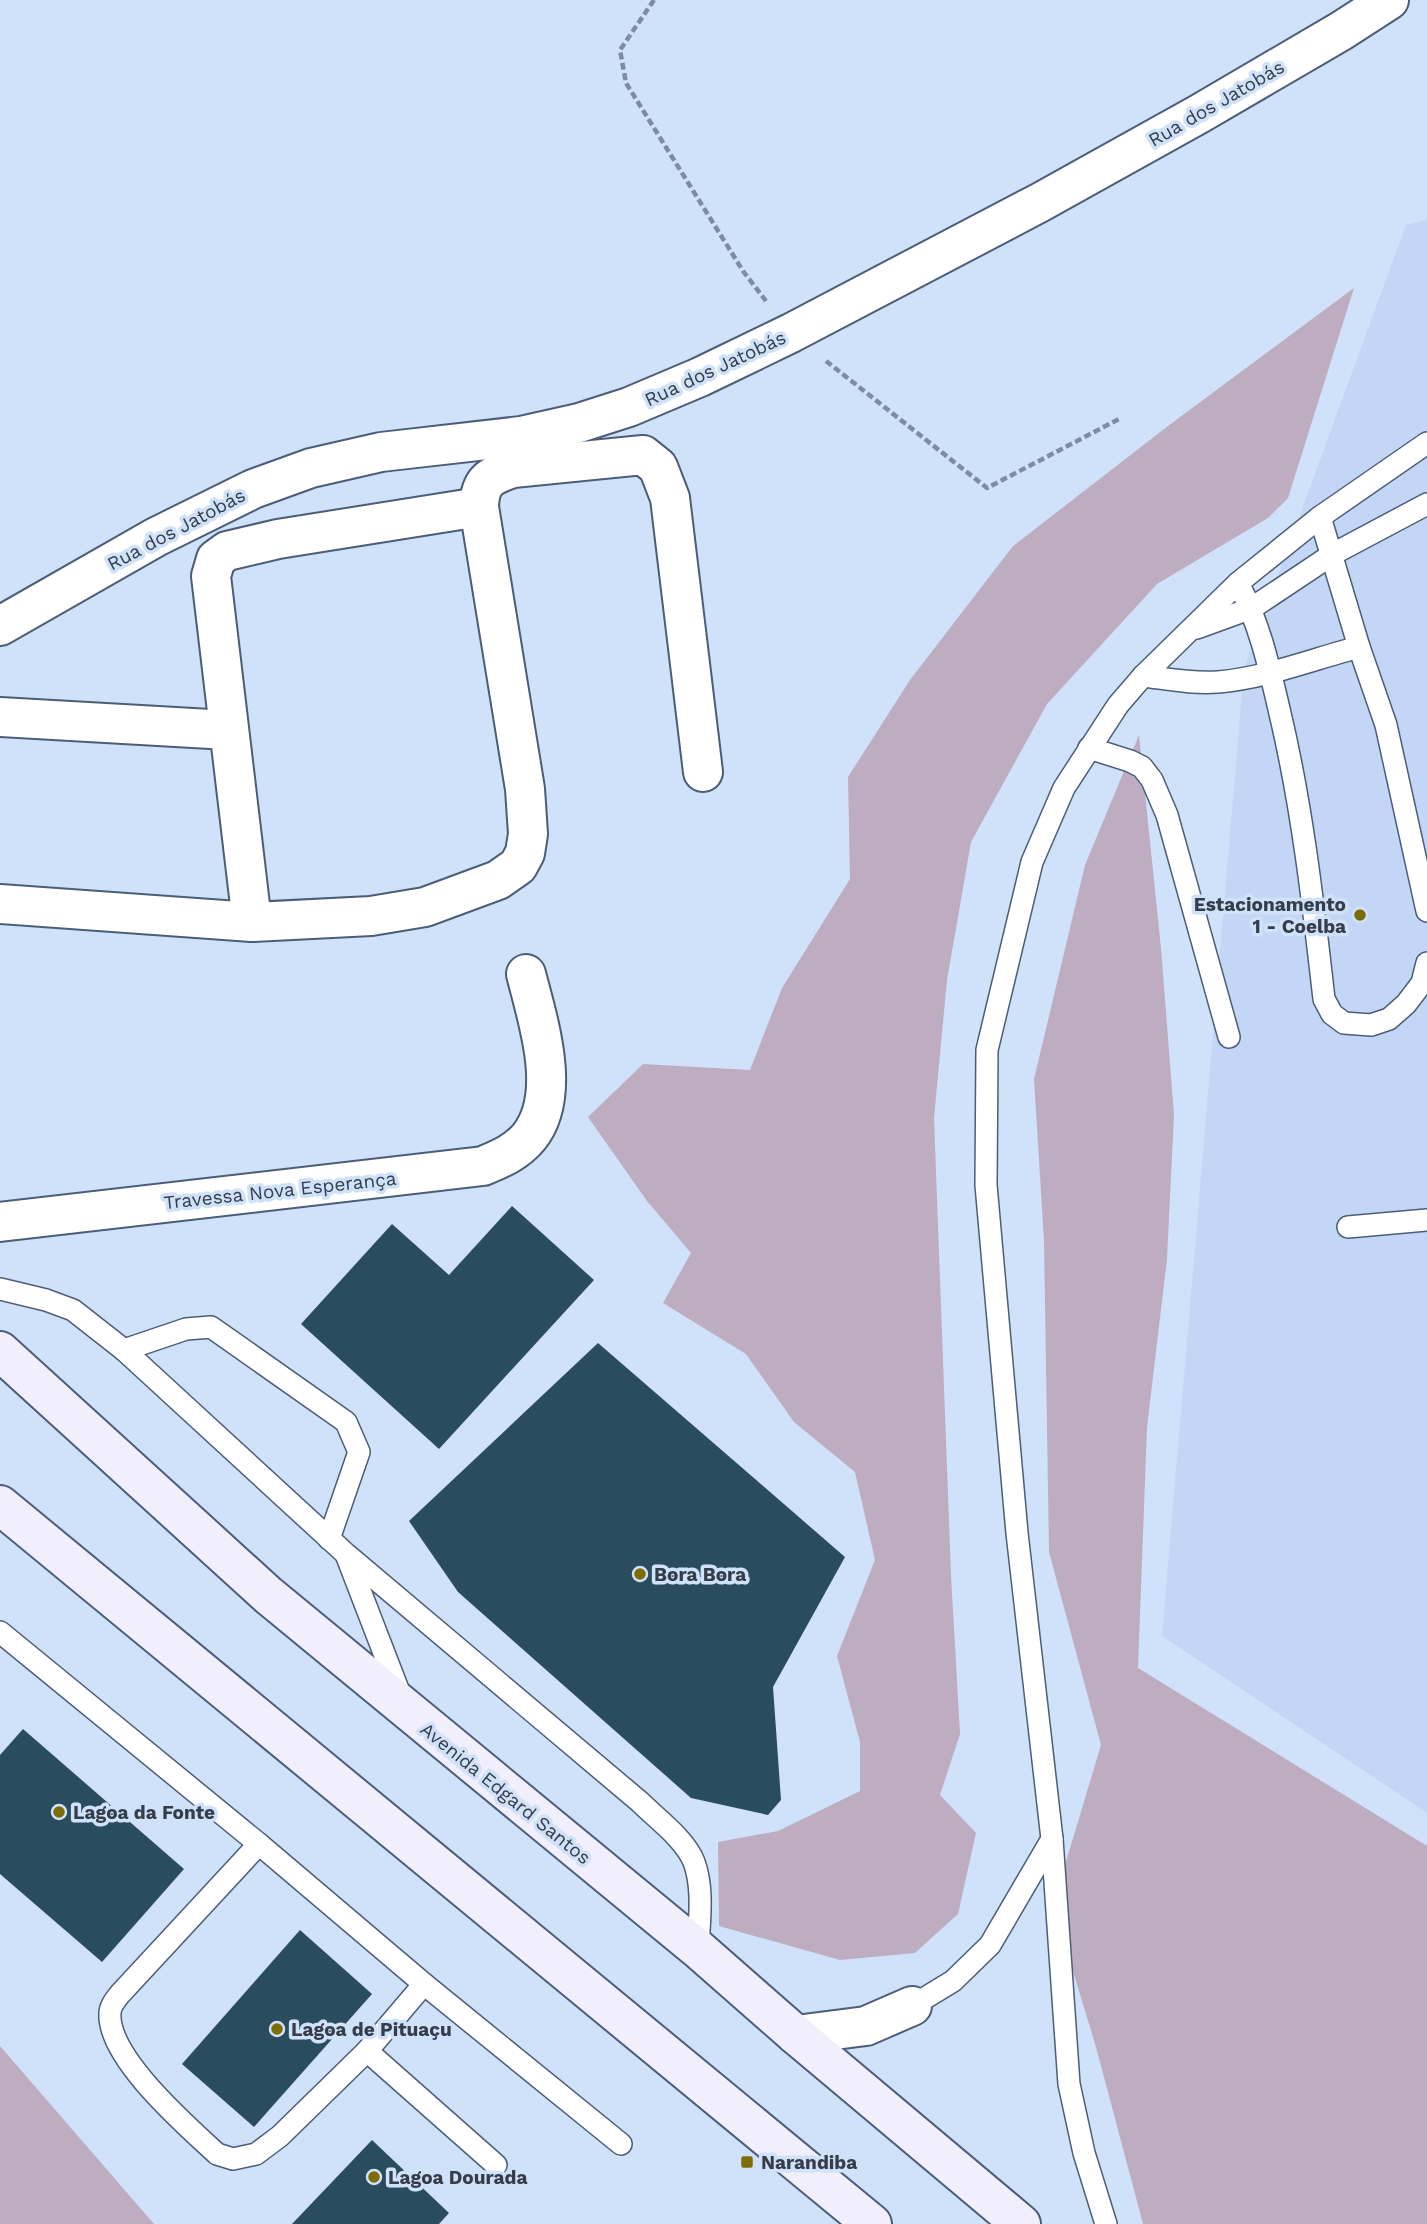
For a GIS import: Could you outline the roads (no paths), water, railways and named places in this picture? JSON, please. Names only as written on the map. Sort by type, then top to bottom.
[{"type":"main road","name":"Avenida Edgard Santos","points":[[0,1351],[268,1595],[698,1950],[1021,2224]]},
{"type":"main road","points":[[1,1507],[872,2224]]},
{"type":"street","name":"Rua dos Jatobás","points":[[0,626],[156,537],[265,484],[311,468],[381,452],[521,436],[579,423],[629,407],[700,377],[791,333],[1050,197],[1341,31],[1389,0]]},
{"type":"street","points":[[0,904],[252,922],[371,916],[425,907],[498,880],[518,866],[525,853],[528,834],[525,789],[479,507],[480,491],[488,479],[513,468],[643,454],[659,467],[670,498],[703,772]]},
{"type":"street","points":[[252,922],[211,576],[216,559],[227,551],[278,539],[479,507]]},
{"type":"street","points":[[0,717],[228,730]]},
{"type":"street","name":"Travessa Nova Esperança","points":[[0,1222],[483,1166],[511,1153],[529,1137],[540,1118],[546,1091],[539,1026],[526,974]]},
{"type":"street","points":[[796,2035],[866,2026],[912,2006]]},
{"type":"lane","points":[[1106,2224],[1084,2153],[1069,2084],[1052,1839],[1017,1533],[986,1185],[987,1050],[1032,862],[1064,788],[1088,748],[1143,676],[1238,583],[1320,517],[1427,443]]},
{"type":"lane","points":[[1191,630],[1252,608],[1333,554],[1427,504]]},
{"type":"lane","points":[[1320,517],[1359,647],[1386,725],[1427,911]]},
{"type":"lane","points":[[1238,583],[1252,608],[1291,759],[1311,885],[1324,999],[1332,1014],[1344,1023],[1371,1025],[1389,1019],[1406,1004],[1422,983],[1427,963]]},
{"type":"lane","points":[[1143,676],[1186,682],[1218,682],[1359,647]]},
{"type":"lane","points":[[1088,748],[1130,761],[1142,767],[1152,780],[1167,815],[1229,1037]]},
{"type":"lane","points":[[1348,1227],[1427,1220]]},
{"type":"lane","points":[[0,1289],[46,1300],[73,1310],[124,1350],[346,1554],[640,1802],[694,1860],[699,1881],[698,1950]]},
{"type":"lane","points":[[124,1350],[186,1329],[211,1327],[346,1422],[359,1452],[329,1539]]},
{"type":"lane","points":[[346,1554],[407,1712]]},
{"type":"lane","points":[[0,1632],[621,2144]]},
{"type":"lane","points":[[912,2006],[953,1981],[990,1945],[1052,1839]]},
{"type":"lane","points":[[258,1844],[120,1994],[109,2010],[110,2025],[119,2049],[138,2074],[217,2154],[233,2159],[256,2154],[280,2136],[367,2051],[424,1984]]},
{"type":"lane","points":[[367,2051],[496,2165]]},
{"type":"place","name":"Estacionamento 1 - Coelba","points":[[1360,915]]},
{"type":"place","name":"Bora Bora","points":[[640,1574]]},
{"type":"place","name":"Lagoa da Fonte","points":[[59,1812]]},
{"type":"place","name":"Lagoa de Pituaçu","points":[[277,2029]]},
{"type":"place","name":"Narandiba","points":[[747,2162]]},
{"type":"place","name":"Lagoa Dourada","points":[[374,2177]]}]
